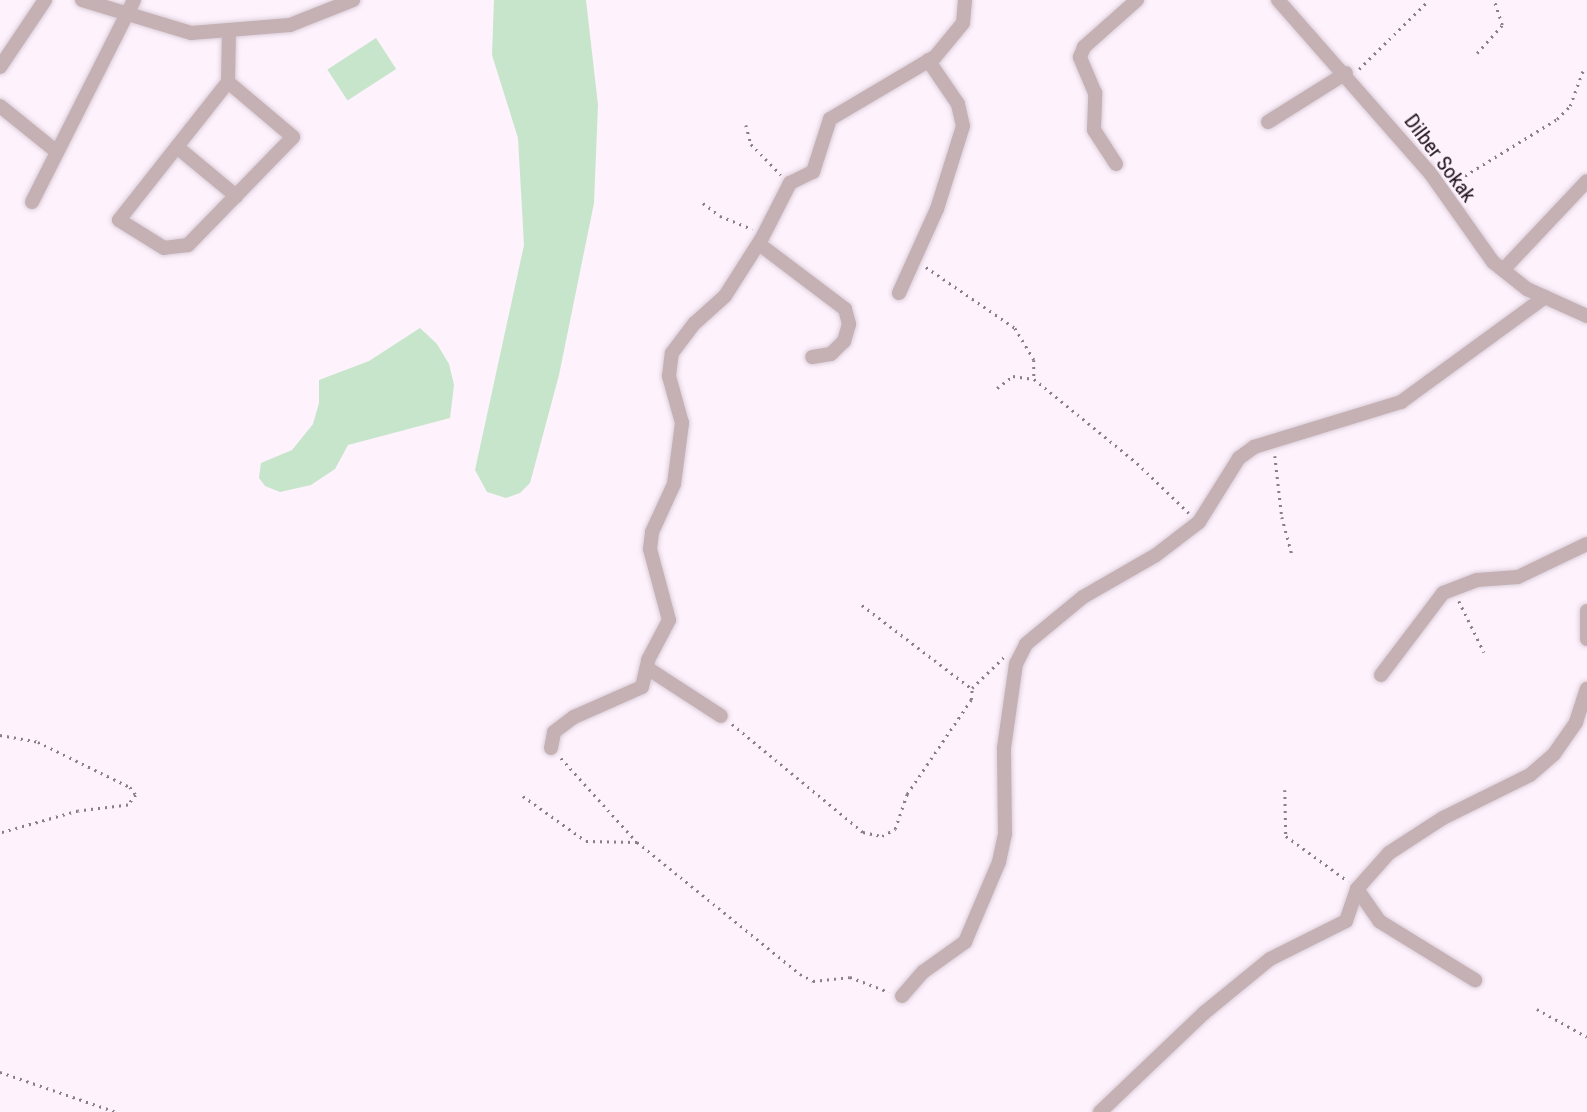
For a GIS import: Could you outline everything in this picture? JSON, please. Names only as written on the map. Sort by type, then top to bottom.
[{"type":"street","points":[[0,66],[44,0]]},
{"type":"street","points":[[82,0],[191,33],[290,25],[353,0]]},
{"type":"street","points":[[32,202],[134,0]]},
{"type":"street","points":[[551,748],[554,732],[574,717],[642,687],[647,668],[669,620],[650,549],[652,532],[674,484],[682,423],[669,376],[669,360],[695,323],[725,296],[761,241],[790,183],[813,172],[830,119],[928,60],[963,23],[965,0]]},
{"type":"street","points":[[1116,164],[1094,130],[1096,93],[1080,57],[1084,47],[1137,0]]},
{"type":"street","name":"Dilber Sokak","points":[[1278,0],[1348,75],[1503,270],[1545,297],[1587,316]]},
{"type":"street","points":[[228,82],[293,137],[182,247],[164,248],[119,220],[228,82],[229,30]]},
{"type":"street","points":[[899,293],[937,209],[963,126],[958,104],[928,60]]},
{"type":"street","points":[[1268,122],[1348,75]]},
{"type":"street","points":[[0,106],[57,152]]},
{"type":"street","points":[[177,147],[236,196]]},
{"type":"street","points":[[1503,270],[1587,181]]},
{"type":"street","points":[[761,241],[845,309],[849,324],[844,341],[831,354],[813,357]]},
{"type":"street","points":[[902,996],[923,972],[965,942],[999,862],[1005,834],[1004,748],[1019,657],[1026,644],[1071,606],[1156,555],[1199,522],[1239,458],[1272,439],[1401,402],[1545,297]]},
{"type":"street","points":[[1381,675],[1432,603],[1455,586],[1518,577],[1587,544]]},
{"type":"street","points":[[1587,611],[1587,639]]},
{"type":"street","points":[[647,668],[721,716]]},
{"type":"street","points":[[1100,1112],[1204,1013],[1270,958],[1346,920],[1357,889],[1389,853],[1443,818],[1530,775],[1554,754],[1577,722],[1587,689]]},
{"type":"street","points":[[1357,889],[1379,921],[1475,980]]},
{"type":"path","points":[[1348,75],[1429,0]]},
{"type":"path","points":[[1477,53],[1502,25],[1494,0]]},
{"type":"path","points":[[1441,190],[1557,119],[1574,97],[1583,71]]},
{"type":"path","points":[[746,125],[751,144],[790,183]]},
{"type":"path","points":[[703,203],[761,241]]},
{"type":"path","points":[[914,259],[1015,328],[1030,351],[1034,379]]},
{"type":"path","points":[[997,388],[1013,376],[1034,379],[1137,463],[1199,522]]},
{"type":"path","points":[[1272,439],[1293,558]]},
{"type":"path","points":[[1455,586],[1462,612],[1484,652]]},
{"type":"path","points":[[862,605],[972,688]]},
{"type":"path","points":[[721,716],[863,832],[882,836],[895,829],[907,794],[971,700],[972,688],[998,660],[1019,657]]},
{"type":"path","points":[[0,735],[38,741],[131,786],[136,795],[128,805],[78,811],[0,833]]},
{"type":"path","points":[[551,748],[637,842],[806,979],[850,977],[902,996]]},
{"type":"path","points":[[1284,790],[1286,836],[1357,889]]},
{"type":"path","points":[[523,796],[586,841],[637,842]]},
{"type":"path","points":[[1537,1009],[1587,1037]]},
{"type":"path","points":[[0,1072],[116,1112]]},
{"type":"green space","points":[[494,0],[586,0],[598,105],[594,203],[559,375],[530,483],[520,493],[506,498],[487,492],[475,470],[524,245],[518,138],[492,55]]},
{"type":"green space","points":[[376,38],[396,69],[348,101],[327,70]]},
{"type":"green space","points":[[420,328],[437,344],[449,364],[454,385],[450,418],[348,445],[335,469],[311,485],[280,492],[265,486],[259,478],[261,463],[292,450],[313,424],[319,403],[319,380],[369,361]]}]
